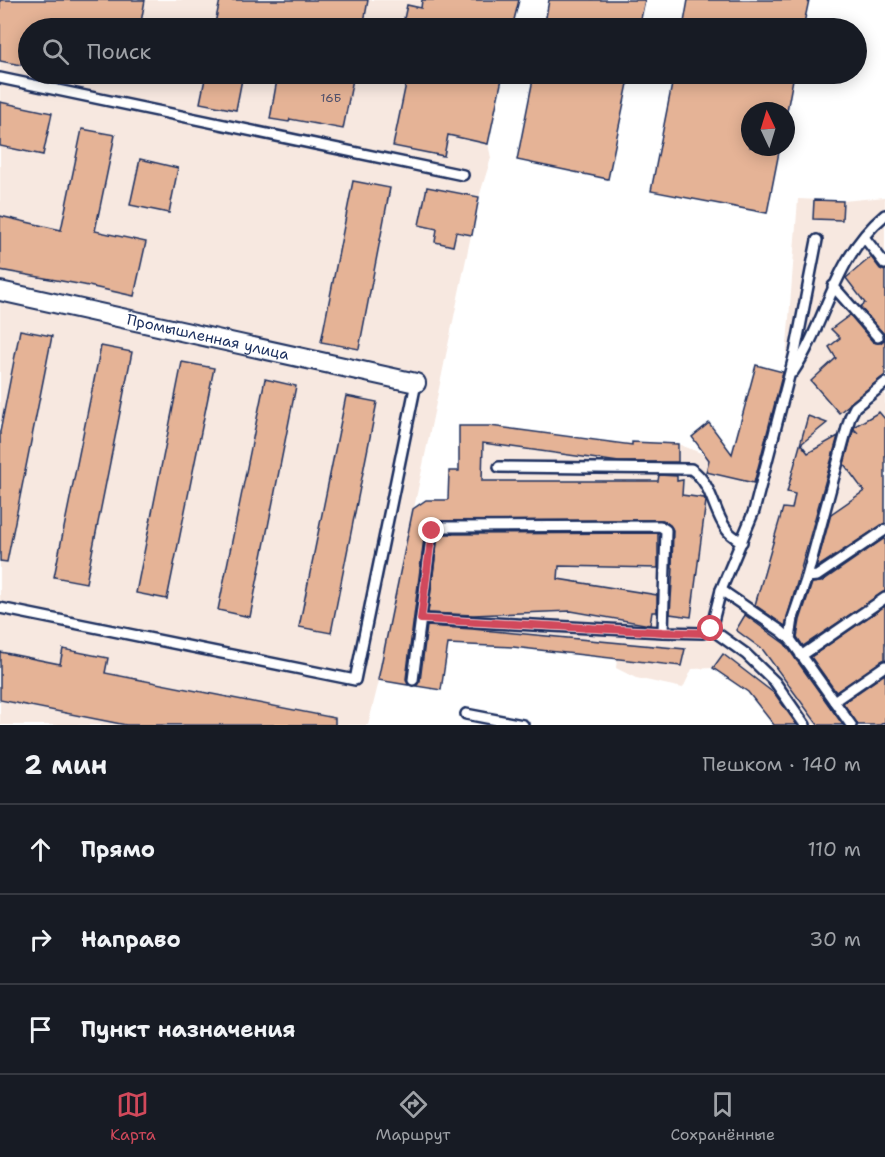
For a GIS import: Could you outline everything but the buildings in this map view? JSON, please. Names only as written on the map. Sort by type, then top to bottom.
[{"type":"street","name":"Промышленная улица","points":[[0,291],[416,383]]},
{"type":"lane","points":[[0,78],[18,82]]},
{"type":"lane","points":[[29,84],[463,175]]},
{"type":"lane","points":[[789,378],[804,356],[833,285],[854,248],[885,215]]},
{"type":"lane","points":[[864,237],[885,264]]},
{"type":"lane","points":[[421,619],[663,632],[703,633],[711,629],[721,591],[754,511],[789,378],[817,240]]},
{"type":"lane","points":[[833,285],[878,337]]},
{"type":"lane","points":[[0,608],[356,680],[416,383]]},
{"type":"lane","points":[[789,639],[850,417],[855,407],[884,386]]},
{"type":"lane","points":[[499,467],[691,470],[710,490],[727,531],[742,542]]},
{"type":"lane","points":[[413,680],[432,531],[442,526],[660,526],[666,530],[667,538],[663,632]]},
{"type":"lane","points":[[807,577],[817,576],[885,530]]},
{"type":"lane","points":[[721,591],[781,631],[789,639],[851,725]]},
{"type":"lane","points":[[801,656],[885,598]]},
{"type":"lane","points":[[711,629],[746,654],[775,682],[805,725]]},
{"type":"lane","points":[[834,700],[885,666]]},
{"type":"lane","points":[[466,714],[523,725]]},
{"type":"shaded area","points":[[0,0],[519,0],[514,18],[18,18],[18,84],[501,84],[488,143],[491,158],[479,197],[414,508],[426,500],[448,500],[449,471],[459,470],[459,426],[498,427],[615,443],[678,444],[701,453],[710,460],[730,465],[756,365],[785,372],[798,199],[843,201],[885,197],[885,725],[774,725],[748,692],[713,668],[692,669],[683,688],[636,678],[616,668],[617,659],[513,647],[449,644],[441,690],[379,681],[368,725],[0,725]]},
{"type":"route","points":[[432,531],[421,619],[663,632],[703,633],[711,629]]}]
